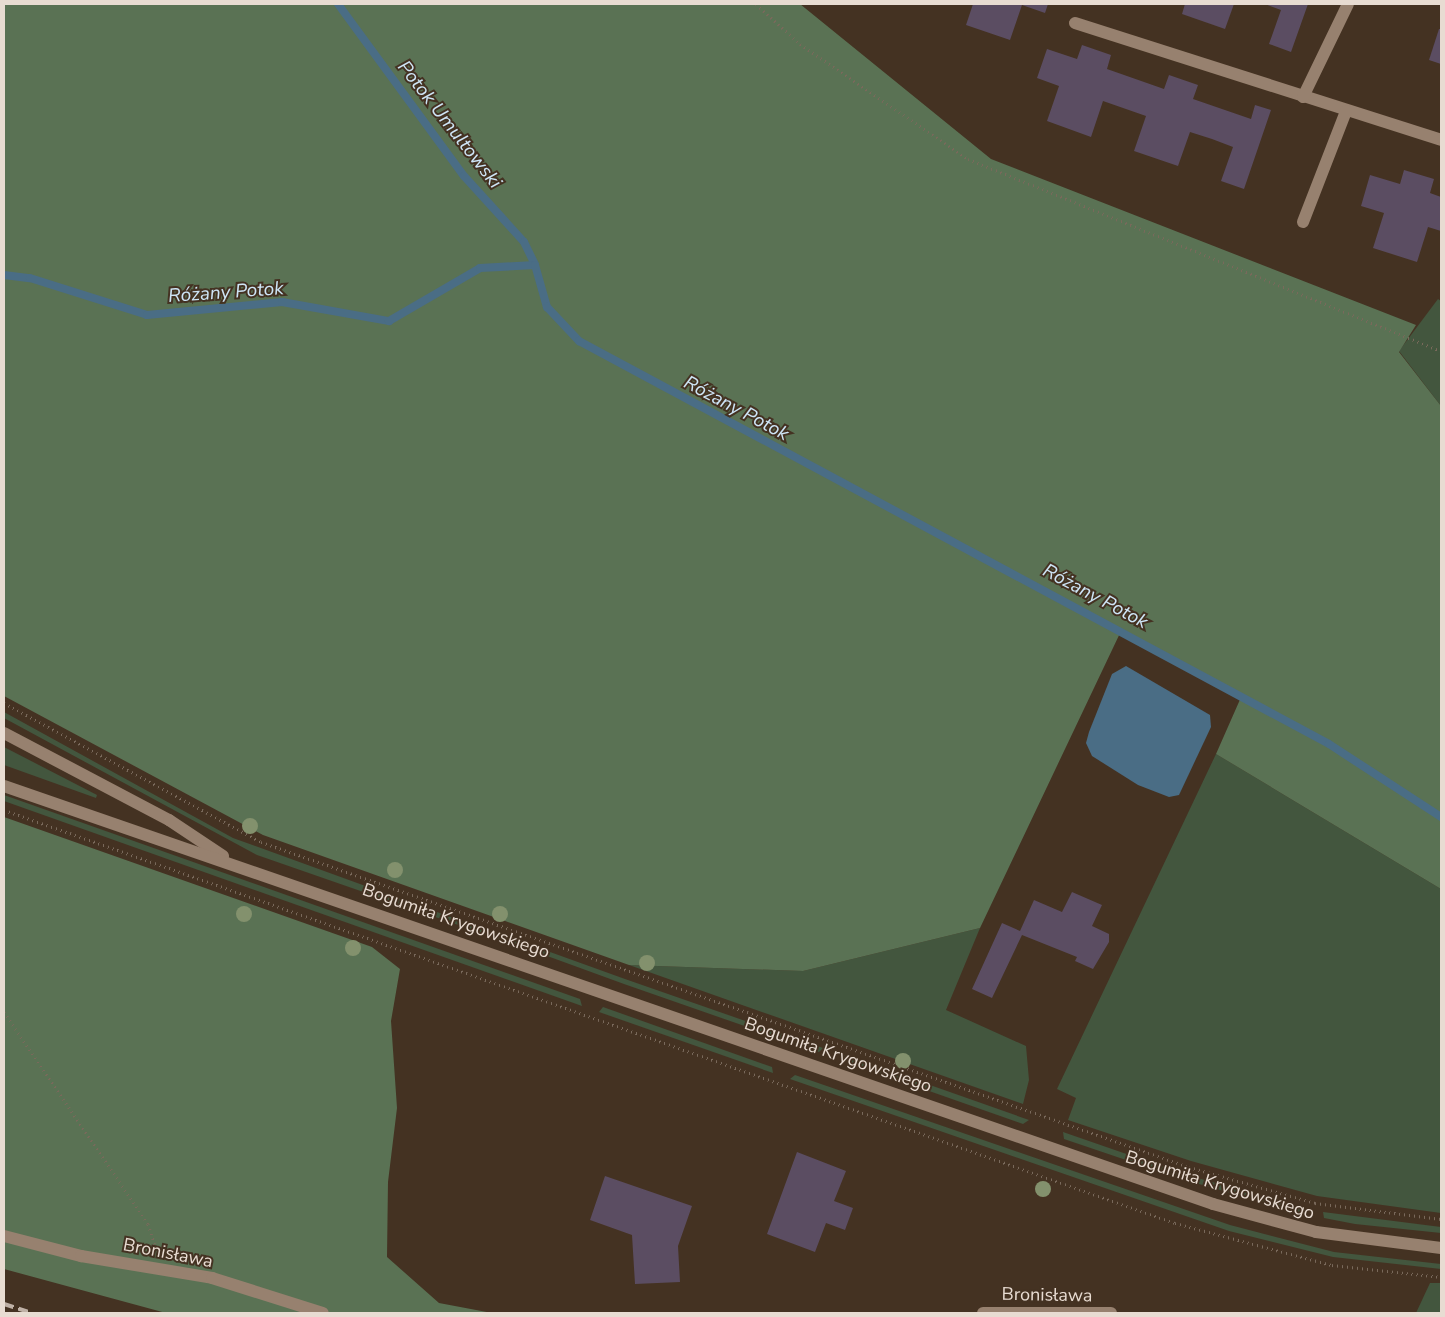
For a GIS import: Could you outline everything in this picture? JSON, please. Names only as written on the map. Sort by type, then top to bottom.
[{"type":"street","points":[[1303,98],[1348,4]]},
{"type":"street","points":[[1075,23],[1303,98],[1441,140]]},
{"type":"street","points":[[1303,222],[1346,111]]},
{"type":"street","name":"Bogumiła Krygowskiego","points":[[4,733],[169,820],[231,861]]},
{"type":"street","name":"Bogumiła Krygowskiego","points":[[4,786],[161,843],[231,861],[1204,1201],[1316,1232],[1441,1248]]},
{"type":"street","name":"Bronisława","points":[[4,1236],[81,1256],[163,1268],[323,1313]]},
{"type":"street","name":"Bronisława","points":[[983,1313],[1111,1313]]},
{"type":"path","points":[[756,4],[800,44],[968,159],[1441,351]]},
{"type":"path","points":[[4,703],[261,842],[1189,1167],[1315,1203],[1441,1219]]},
{"type":"path","points":[[4,810],[1175,1222],[1332,1265],[1441,1277]]},
{"type":"path","points":[[4,1012],[148,1224],[163,1268]]},
{"type":"green space","points":[[4,4],[800,4],[991,159],[1416,325],[1399,352],[1441,406],[1441,889],[1216,754],[1242,695],[1122,629],[980,928],[803,971],[629,965],[263,835],[4,696]]},
{"type":"green space","points":[[1438,299],[1441,301],[1441,406],[1399,351]]},
{"type":"green space","points":[[4,712],[233,838],[520,942],[516,945],[257,855],[4,718]]},
{"type":"green space","points":[[4,747],[97,795],[96,798],[4,765]]},
{"type":"green space","points":[[1216,754],[1441,889],[1441,1213],[1317,1196],[1191,1161],[1068,1120],[1076,1098],[1057,1089]]},
{"type":"green space","points":[[4,795],[580,999],[582,1006],[4,801]]},
{"type":"green space","points":[[4,817],[372,947],[400,969],[391,1021],[397,1108],[388,1182],[387,1257],[439,1303],[492,1313],[166,1313],[4,1269]]},
{"type":"green space","points":[[980,928],[946,1010],[1026,1046],[1029,1080],[1023,1104],[629,965],[803,971]]},
{"type":"green space","points":[[539,948],[823,1048],[819,1052],[624,984],[539,953]]},
{"type":"green space","points":[[603,1007],[772,1067],[773,1073],[599,1012]]},
{"type":"green space","points":[[842,1054],[1029,1120],[1023,1124],[841,1060]]},
{"type":"green space","points":[[795,1075],[1230,1225],[1334,1252],[1441,1264],[1441,1269],[1333,1257],[1229,1231],[790,1079]]},
{"type":"green space","points":[[1063,1132],[1187,1175],[1304,1208],[1301,1213],[1185,1180],[1064,1139]]},
{"type":"green space","points":[[1323,1212],[1441,1227],[1441,1233],[1355,1224],[1324,1218]]},
{"type":"green space","points":[[1430,1283],[1441,1283],[1441,1313],[1416,1313]]},
{"type":"water","points":[[1126,666],[1210,715],[1211,727],[1179,795],[1169,797],[1138,785],[1092,756],[1086,743],[1112,674]]},
{"type":"building","points":[[973,4],[1048,4],[1045,13],[1022,5],[1010,40],[966,25]]},
{"type":"building","points":[[1185,4],[1234,4],[1225,29],[1182,14]]},
{"type":"building","points":[[1265,4],[1308,4],[1291,52],[1269,44],[1281,10]]},
{"type":"building","points":[[1439,29],[1441,29],[1441,64],[1429,60]]},
{"type":"building","points":[[1082,45],[1111,55],[1107,69],[1164,89],[1169,75],[1198,85],[1193,99],[1251,119],[1255,105],[1271,110],[1244,189],[1221,181],[1233,147],[1190,132],[1178,166],[1134,151],[1146,116],[1103,101],[1091,137],[1047,121],[1059,86],[1037,78],[1047,49],[1077,59]]},
{"type":"building","points":[[1404,170],[1434,179],[1430,193],[1441,197],[1441,231],[1428,227],[1417,262],[1373,248],[1384,213],[1361,206],[1370,175],[1400,184]]},
{"type":"building","points":[[1072,892],[1102,905],[1092,926],[1109,934],[1109,942],[1093,969],[1075,961],[1077,957],[1022,935],[992,998],[972,989],[1002,923],[1020,931],[1034,900],[1062,912]]},
{"type":"building","points":[[797,1152],[846,1171],[834,1201],[853,1208],[845,1230],[826,1223],[815,1252],[767,1234]]},
{"type":"building","points":[[605,1176],[692,1206],[678,1246],[680,1282],[635,1284],[632,1235],[590,1220]]},
{"type":"waterway","name":"Potok Umultowski","points":[[338,4],[464,176],[524,242],[535,265]]},
{"type":"waterway","name":"Różany Potok","points":[[4,275],[30,278],[147,315],[282,302],[389,321],[480,268],[535,265],[547,307],[579,341],[1329,744],[1441,817]]},
{"type":"railway","points":[[4,1304],[32,1313]]}]
